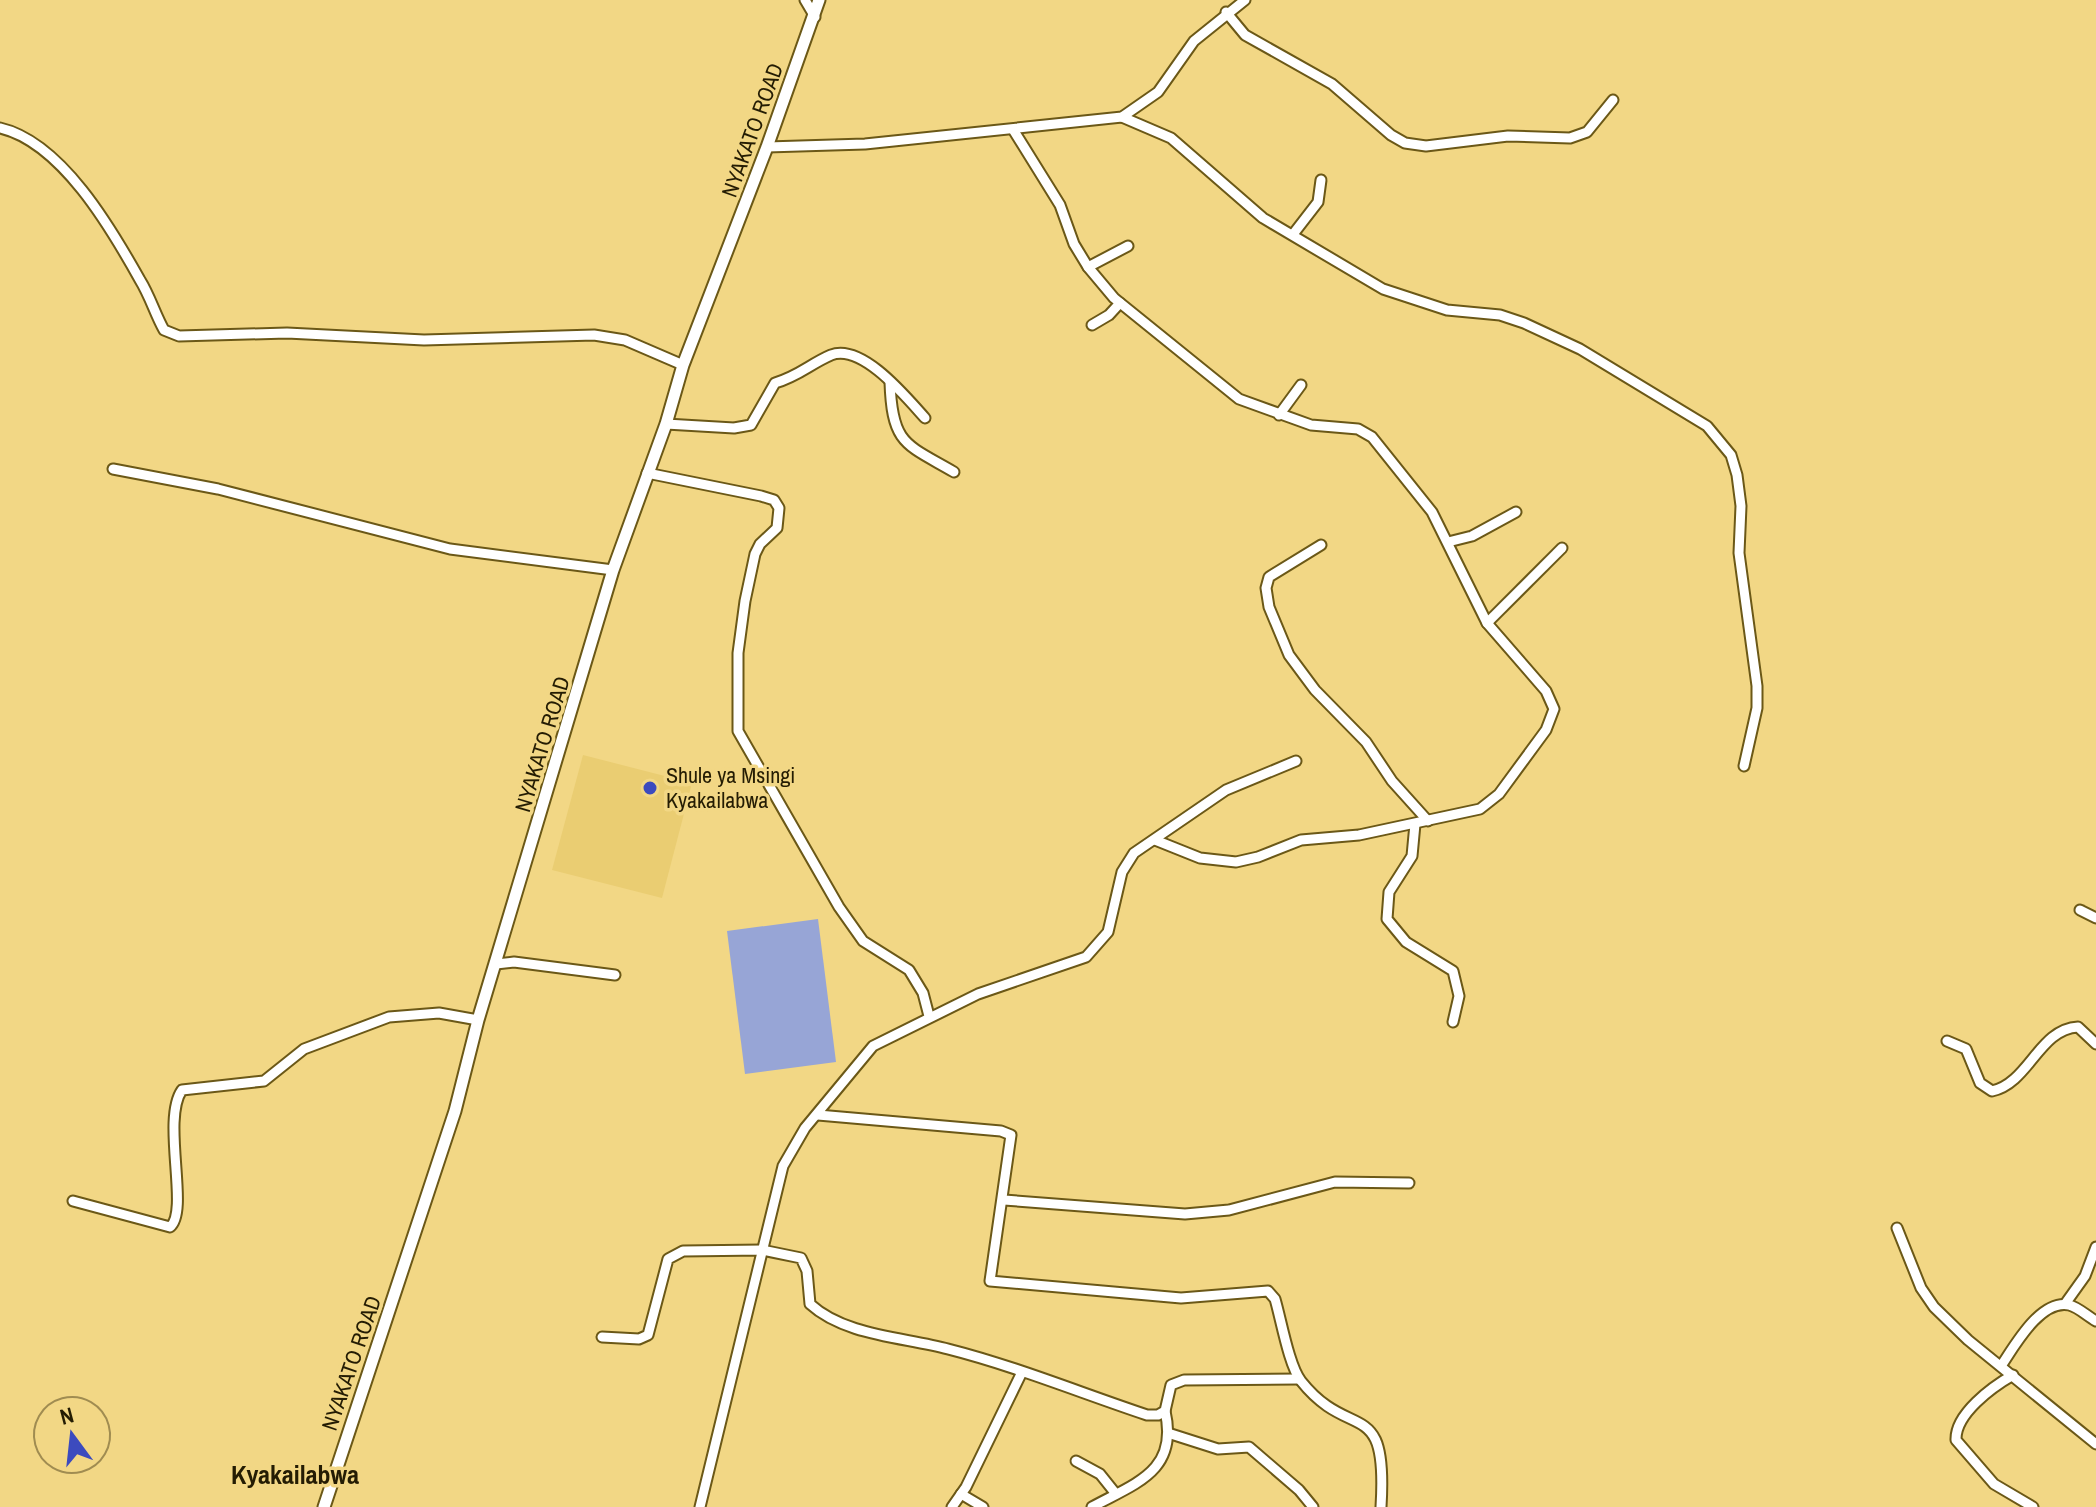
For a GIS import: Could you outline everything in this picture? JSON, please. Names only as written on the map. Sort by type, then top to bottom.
[{"type":"street","points":[[805,0],[815,17]]},
{"type":"street","name":"NYAKATO ROAD","points":[[324,1507],[455,1111],[478,1020],[613,570],[666,424],[683,365],[767,147],[819,0]]},
{"type":"street","points":[[767,147],[840,146],[1014,131],[1122,117],[1158,92],[1194,41],[1226,12],[1245,0]]},
{"type":"street","points":[[1226,12],[1245,35],[1332,84],[1391,135],[1405,143],[1426,146],[1508,136],[1570,138],[1587,132],[1613,100]]},
{"type":"street","points":[[1122,117],[1171,138],[1263,218],[1294,233],[1383,289],[1447,310],[1512,319],[1580,349],[1664,397],[1719,437],[1731,455],[1737,475],[1741,506],[1739,553],[1757,686],[1757,708],[1744,766]]},
{"type":"street","points":[[0,128],[19,132],[32,141],[77,184],[142,282],[164,330],[179,336],[287,333],[424,340],[594,335],[625,340],[683,365]]},
{"type":"street","points":[[1014,131],[1060,205],[1074,244],[1088,267],[1120,303],[1230,394],[1311,425],[1365,431],[1432,512],[1487,623],[1546,691],[1554,709],[1553,718],[1491,802],[1472,811],[1359,835],[1301,840],[1236,862],[1200,858],[1155,840]]},
{"type":"street","points":[[1294,233],[1318,202],[1321,180]]},
{"type":"street","points":[[1088,267],[1128,246]]},
{"type":"street","points":[[1092,325],[1120,303]]},
{"type":"street","points":[[666,424],[734,428],[751,425],[775,383],[796,377],[838,353],[848,353],[866,361],[925,418]]},
{"type":"street","points":[[890,382],[894,418],[907,446],[954,472]]},
{"type":"street","points":[[1279,415],[1301,385]]},
{"type":"street","points":[[113,469],[218,489],[450,549],[613,570]]},
{"type":"street","points":[[647,473],[761,496],[774,500],[779,508],[777,528],[760,544],[755,554],[745,601],[738,653],[738,731],[839,907],[863,941],[909,970],[923,993],[929,1016]]},
{"type":"street","points":[[1448,542],[1472,536],[1516,512]]},
{"type":"street","points":[[1321,545],[1269,577],[1266,596],[1272,616],[1289,655],[1303,675],[1366,742],[1392,781],[1428,821]]},
{"type":"street","points":[[1487,623],[1562,548]]},
{"type":"street","points":[[700,1507],[783,1166],[793,1145],[861,1056],[888,1036],[929,1016],[1018,979],[1086,957],[1108,932],[1122,872],[1134,853],[1226,790],[1296,761]]},
{"type":"street","points":[[1415,824],[1412,856],[1389,892],[1387,919],[1406,942],[1453,971],[1459,996],[1453,1022]]},
{"type":"street","points":[[2080,910],[2096,918]]},
{"type":"street","points":[[496,964],[514,962],[615,975]]},
{"type":"street","points":[[73,1201],[170,1227],[177,1215],[173,1151],[175,1103],[182,1090],[264,1081],[304,1049],[389,1017],[439,1013],[478,1020]]},
{"type":"street","points":[[1947,1041],[1966,1049],[1980,1083],[1992,1091],[2010,1084],[2053,1037],[2067,1028],[2083,1030],[2096,1044]]},
{"type":"street","points":[[818,1115],[1006,1132],[1012,1140],[990,1281],[1181,1298],[1268,1291],[1275,1299],[1299,1379],[1337,1410],[1373,1431],[1383,1468],[1381,1507]]},
{"type":"street","points":[[1004,1200],[1195,1214],[1229,1210],[1335,1182],[1409,1183]]},
{"type":"street","points":[[1897,1228],[1921,1288],[1934,1307],[2096,1444]]},
{"type":"street","points":[[2001,1366],[2039,1317],[2065,1304],[2085,1276],[2096,1247]]},
{"type":"street","points":[[602,1337],[639,1339],[652,1330],[668,1259],[672,1255],[683,1251],[762,1250],[801,1258],[805,1262],[806,1297],[810,1304],[829,1317],[869,1332],[949,1349],[1147,1415],[1165,1411]]},
{"type":"street","points":[[2065,1304],[2096,1321]]},
{"type":"street","points":[[952,1507],[1022,1372]]},
{"type":"street","points":[[2013,1375],[1972,1409],[1956,1430],[1956,1440],[1994,1484],[2033,1507]]},
{"type":"street","points":[[1092,1507],[1109,1503],[1116,1494],[1156,1469],[1171,1434],[1165,1411],[1171,1385],[1184,1380],[1299,1379]]},
{"type":"street","points":[[1171,1434],[1218,1449],[1253,1449],[1299,1490],[1313,1507]]},
{"type":"street","points":[[1076,1461],[1100,1474],[1116,1494]]},
{"type":"street","points":[[961,1494],[983,1507]]},
{"type":"shaded area","points":[[583,755],[692,783],[662,898],[552,870]]},
{"type":"shaded area","points":[[818,919],[836,1062],[745,1074],[727,931]]},
{"type":"place","name":"Shule ya Msingi Kyakailabwa","points":[[650,788]]},
{"type":"district","name":"Kyakailabwa","points":[[295,1474]]}]
